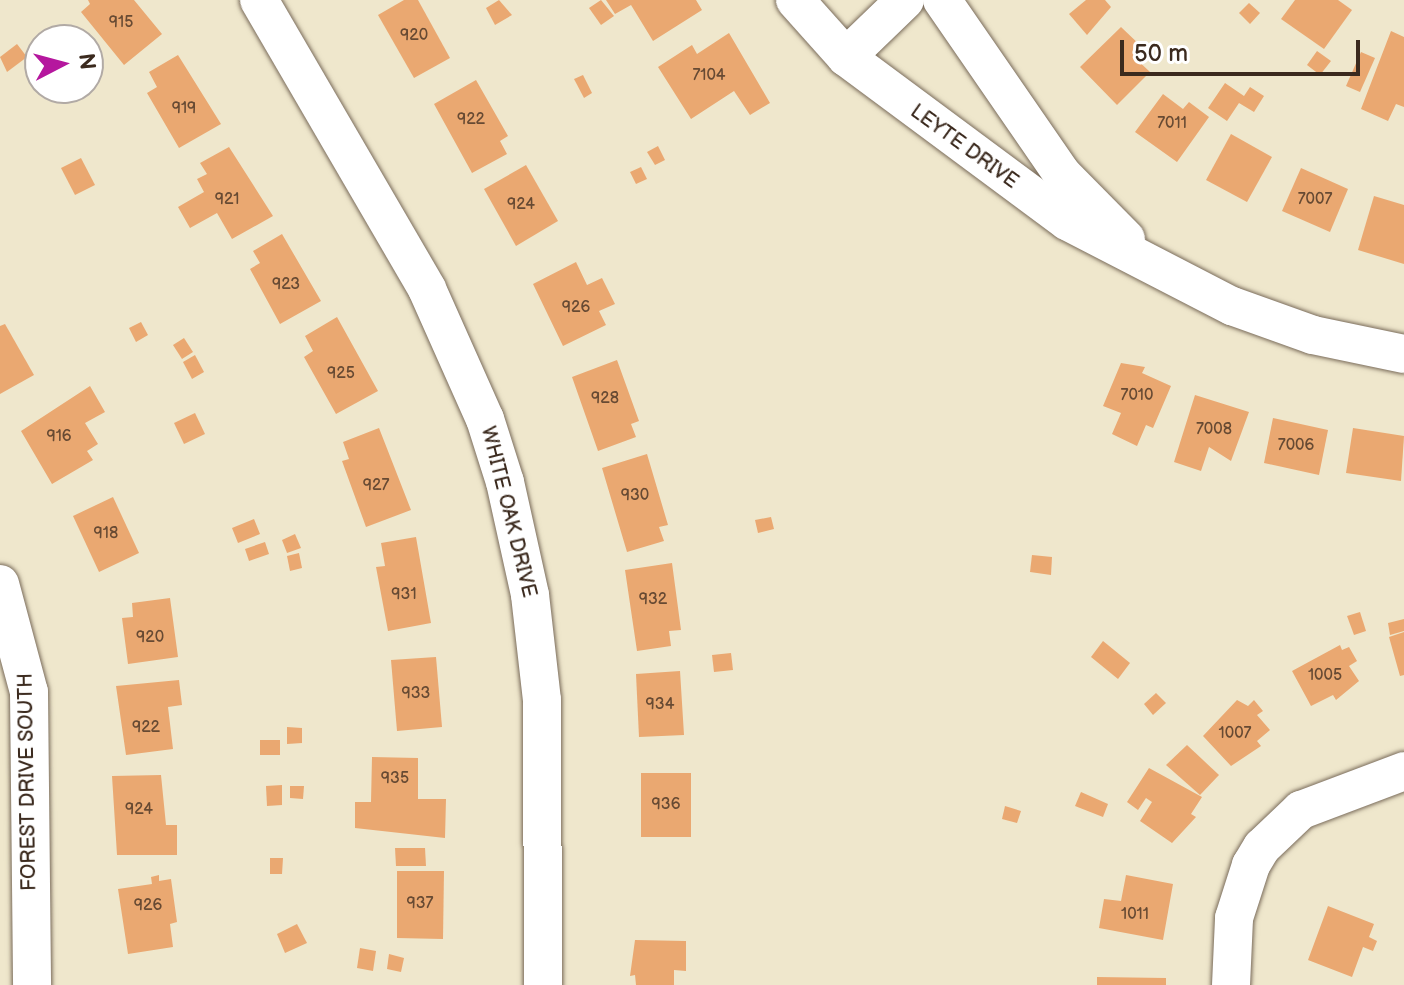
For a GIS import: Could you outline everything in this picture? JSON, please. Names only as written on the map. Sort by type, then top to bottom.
[{"type":"street","name":"WHITE OAK DRIVE","points":[[259,0],[427,289],[485,419],[505,482],[530,595],[542,700],[543,985]]},
{"type":"street","name":"LEYTE DRIVE","points":[[795,0],[846,57],[1067,221],[1153,267],[1280,323],[1404,354]]},
{"type":"street","points":[[846,57],[905,0]]},
{"type":"street","name":"LEYTE DRIVE","points":[[942,0],[1062,174],[1153,267]]},
{"type":"street","name":"FOREST DRIVE SOUTH","points":[[0,584],[29,692],[32,985]]},
{"type":"street","points":[[1231,985],[1234,918],[1246,877],[1262,847],[1301,810],[1404,771]]},
{"type":"building","points":[[88,0],[134,0],[162,34],[124,65],[104,40],[104,24],[91,24],[81,12],[90,4]]},
{"type":"building","points":[[404,0],[418,0],[450,58],[414,78],[378,15]]},
{"type":"building","points":[[499,0],[512,15],[495,25],[486,8]]},
{"type":"building","points":[[601,0],[614,16],[601,25],[589,8]]},
{"type":"building","points":[[606,0],[696,0],[702,10],[653,41],[631,5],[615,14]]},
{"type":"building","points":[[1086,0],[1105,0],[1111,7],[1087,35],[1069,14]]},
{"type":"building","points":[[1295,0],[1338,0],[1352,10],[1324,49],[1281,19]]},
{"type":"building","points":[[1249,3],[1260,13],[1250,24],[1239,13]]},
{"type":"building","points":[[1121,27],[1142,47],[1133,56],[1150,72],[1117,105],[1080,67]]},
{"type":"building","points":[[1391,31],[1404,37],[1404,107],[1396,104],[1388,121],[1361,109]]},
{"type":"building","points":[[729,33],[770,103],[750,115],[734,91],[691,119],[658,67],[692,45],[697,54]]},
{"type":"building","points":[[17,44],[24,53],[24,59],[7,72],[0,57]]},
{"type":"building","points":[[1317,51],[1331,61],[1320,75],[1307,65]]},
{"type":"building","points":[[1361,52],[1375,58],[1360,92],[1346,86]]},
{"type":"building","points":[[178,55],[221,124],[179,148],[147,93],[157,87],[149,72]]},
{"type":"building","points":[[583,75],[592,93],[584,98],[574,79]]},
{"type":"building","points":[[476,80],[508,136],[500,141],[507,154],[472,173],[434,104]]},
{"type":"building","points":[[1225,83],[1244,96],[1250,87],[1264,96],[1254,112],[1239,103],[1227,121],[1208,108]]},
{"type":"building","points":[[1163,94],[1183,109],[1189,102],[1209,117],[1177,162],[1135,132]]},
{"type":"building","points":[[1231,134],[1272,157],[1247,202],[1206,180]]},
{"type":"building","points":[[658,146],[665,160],[655,165],[647,152]]},
{"type":"building","points":[[229,147],[273,216],[232,239],[217,213],[190,228],[178,207],[204,192],[197,179],[207,174],[200,163]]},
{"type":"building","points":[[81,158],[95,185],[75,195],[61,168]]},
{"type":"building","points":[[526,165],[558,221],[516,246],[484,189]]},
{"type":"building","points":[[641,167],[647,179],[636,184],[630,172]]},
{"type":"building","points":[[1301,168],[1348,189],[1330,232],[1282,211]]},
{"type":"building","points":[[1374,196],[1404,205],[1404,264],[1358,250]]},
{"type":"building","points":[[282,234],[321,301],[280,324],[250,269],[260,263],[253,251]]},
{"type":"building","points":[[576,262],[587,285],[602,278],[615,304],[599,311],[606,325],[563,346],[533,284]]},
{"type":"building","points":[[337,317],[378,391],[336,414],[304,357],[313,351],[305,336]]},
{"type":"building","points":[[141,322],[148,335],[136,342],[129,328]]},
{"type":"building","points":[[5,324],[34,375],[0,394],[0,326]]},
{"type":"building","points":[[184,338],[193,352],[182,359],[173,345]]},
{"type":"building","points":[[195,355],[204,372],[192,379],[183,362]]},
{"type":"building","points":[[617,360],[639,421],[631,424],[636,437],[598,451],[572,377]]},
{"type":"building","points":[[1121,363],[1145,367],[1142,373],[1171,386],[1153,428],[1146,425],[1137,446],[1112,434],[1121,413],[1103,406]]},
{"type":"building","points":[[90,386],[105,412],[85,423],[98,444],[87,451],[93,460],[52,484],[21,431]]},
{"type":"building","points":[[1195,395],[1249,412],[1231,461],[1209,447],[1201,471],[1174,462]]},
{"type":"building","points":[[195,413],[205,434],[184,444],[174,423]]},
{"type":"building","points":[[1273,418],[1328,430],[1319,475],[1264,463]]},
{"type":"building","points":[[379,428],[411,510],[366,527],[342,461],[349,459],[343,442]]},
{"type":"building","points":[[1353,428],[1404,436],[1401,481],[1346,473]]},
{"type":"building","points":[[647,454],[668,525],[659,527],[664,541],[627,552],[602,468]]},
{"type":"building","points":[[113,497],[139,553],[99,572],[73,516]]},
{"type":"building","points":[[771,517],[774,529],[758,533],[755,520]]},
{"type":"building","points":[[254,519],[260,534],[238,543],[232,528]]},
{"type":"building","points":[[295,534],[301,548],[287,553],[282,540]]},
{"type":"building","points":[[416,537],[431,623],[388,631],[376,567],[385,566],[381,543]]},
{"type":"building","points":[[265,542],[269,554],[249,561],[245,549]]},
{"type":"building","points":[[299,553],[302,568],[290,571],[287,556]]},
{"type":"building","points":[[1032,555],[1052,557],[1051,575],[1030,572]]},
{"type":"building","points":[[672,563],[681,630],[669,631],[671,646],[637,651],[625,570]]},
{"type":"building","points":[[170,598],[178,657],[128,664],[122,618],[133,617],[132,603]]},
{"type":"building","points":[[1360,612],[1366,631],[1354,635],[1347,616]]},
{"type":"building","points":[[1404,619],[1404,631],[1390,635],[1388,623]]},
{"type":"building","points":[[1404,632],[1404,675],[1400,676],[1389,637]]},
{"type":"building","points":[[1103,641],[1130,663],[1118,679],[1091,657]]},
{"type":"building","points":[[1340,645],[1342,650],[1349,647],[1357,661],[1349,666],[1359,681],[1336,700],[1333,695],[1311,706],[1292,671]]},
{"type":"building","points":[[731,653],[733,670],[714,672],[712,655]]},
{"type":"building","points":[[436,657],[442,727],[397,731],[391,660]]},
{"type":"building","points":[[680,671],[684,735],[639,737],[636,674]]},
{"type":"building","points":[[179,680],[182,705],[168,707],[173,749],[126,755],[116,686]]},
{"type":"building","points":[[1156,693],[1166,703],[1153,715],[1144,704]]},
{"type":"building","points":[[1237,700],[1248,706],[1254,700],[1263,711],[1257,715],[1270,730],[1257,741],[1261,746],[1231,766],[1203,736]]},
{"type":"building","points":[[287,727],[302,728],[302,743],[287,744]]},
{"type":"building","points":[[260,740],[280,740],[280,755],[260,755]]},
{"type":"building","points":[[1187,745],[1219,775],[1200,795],[1166,765]]},
{"type":"building","points":[[372,757],[418,758],[418,799],[446,799],[445,838],[355,828],[355,802],[371,802]]},
{"type":"building","points":[[1149,768],[1202,797],[1191,814],[1196,817],[1172,843],[1140,821],[1152,802],[1146,798],[1138,810],[1127,802]]},
{"type":"building","points":[[641,773],[691,773],[691,837],[641,837]]},
{"type":"building","points":[[161,775],[166,825],[177,825],[177,855],[117,855],[112,776]]},
{"type":"building","points":[[282,785],[282,805],[267,806],[266,786]]},
{"type":"building","points":[[290,786],[304,786],[303,799],[290,798]]},
{"type":"building","points":[[1081,792],[1108,804],[1103,817],[1075,806]]},
{"type":"building","points":[[1005,806],[1021,811],[1017,823],[1002,819]]},
{"type":"building","points":[[395,848],[425,848],[426,866],[396,866]]},
{"type":"building","points":[[270,858],[283,858],[282,874],[270,874]]},
{"type":"building","points":[[397,871],[444,871],[443,939],[397,938]]},
{"type":"building","points":[[159,875],[159,881],[171,879],[177,922],[170,924],[173,947],[128,954],[118,889],[152,884],[151,877]]},
{"type":"building","points":[[1126,875],[1173,884],[1163,940],[1099,928],[1104,899],[1121,901]]},
{"type":"building","points":[[1328,906],[1374,924],[1369,937],[1377,941],[1373,951],[1363,947],[1352,977],[1308,960]]},
{"type":"building","points":[[297,924],[307,943],[285,953],[277,934]]},
{"type":"building","points":[[635,940],[686,941],[686,971],[674,970],[674,985],[636,985],[635,975],[630,976]]},
{"type":"building","points":[[360,948],[376,951],[373,971],[357,968]]},
{"type":"building","points":[[389,954],[404,958],[401,972],[387,969]]},
{"type":"building","points":[[1097,977],[1166,978],[1166,985],[1097,985]]}]
